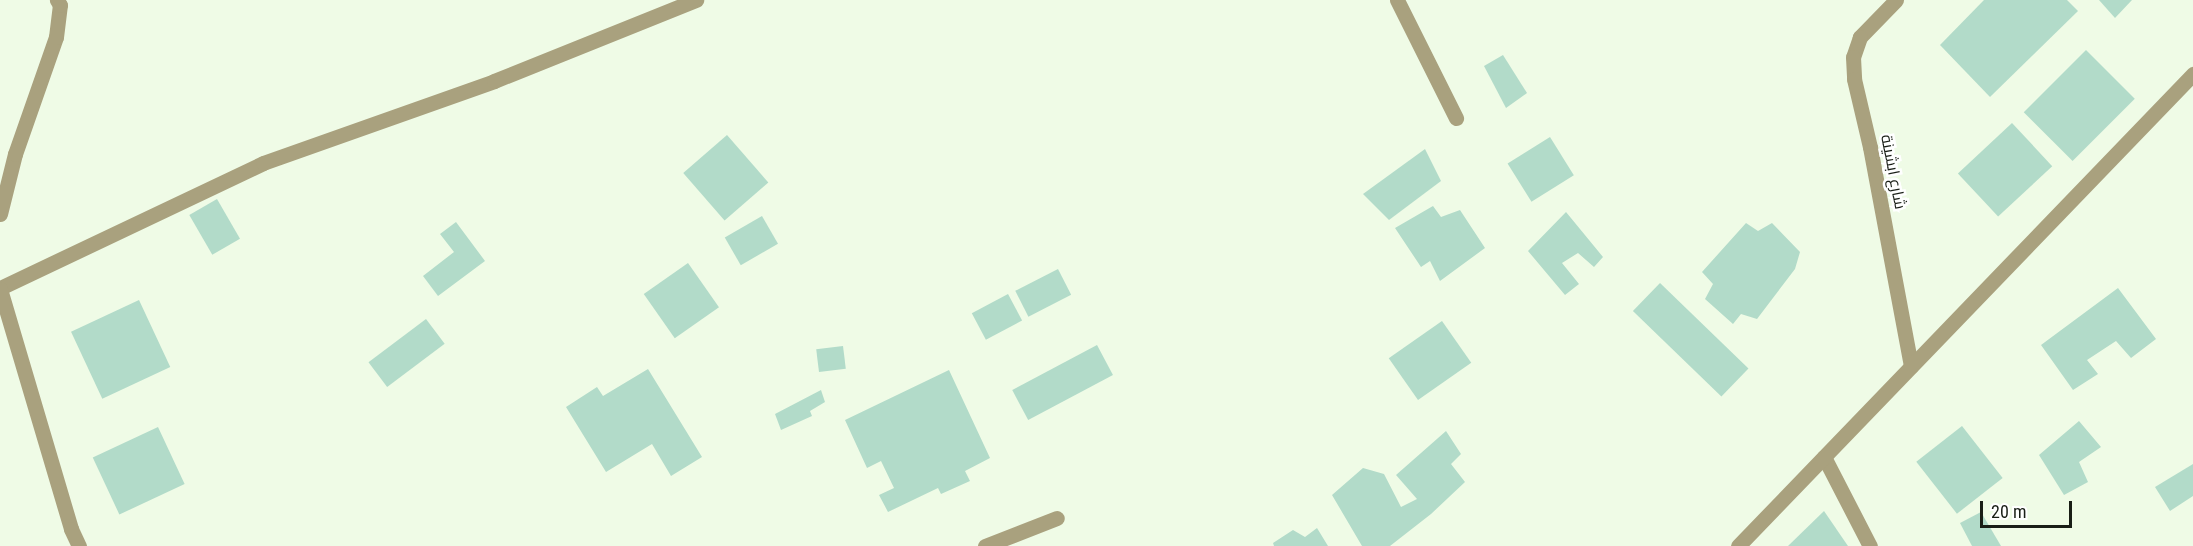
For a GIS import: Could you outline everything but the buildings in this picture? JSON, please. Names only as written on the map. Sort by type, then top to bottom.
[{"type":"street","points":[[0,214],[15,154],[56,37],[60,5],[57,0]]},
{"type":"street","points":[[79,546],[71,530],[0,289],[263,163],[494,81],[696,0]]},
{"type":"street","points":[[1397,0],[1456,118]]},
{"type":"street","name":"شارع ابشينة","points":[[1896,0],[1860,37],[1853,57],[1853,68],[1911,366]]},
{"type":"street","points":[[1738,546],[2193,74]]},
{"type":"street","points":[[1824,457],[1870,546]]},
{"type":"street","points":[[985,546],[1058,518]]}]
